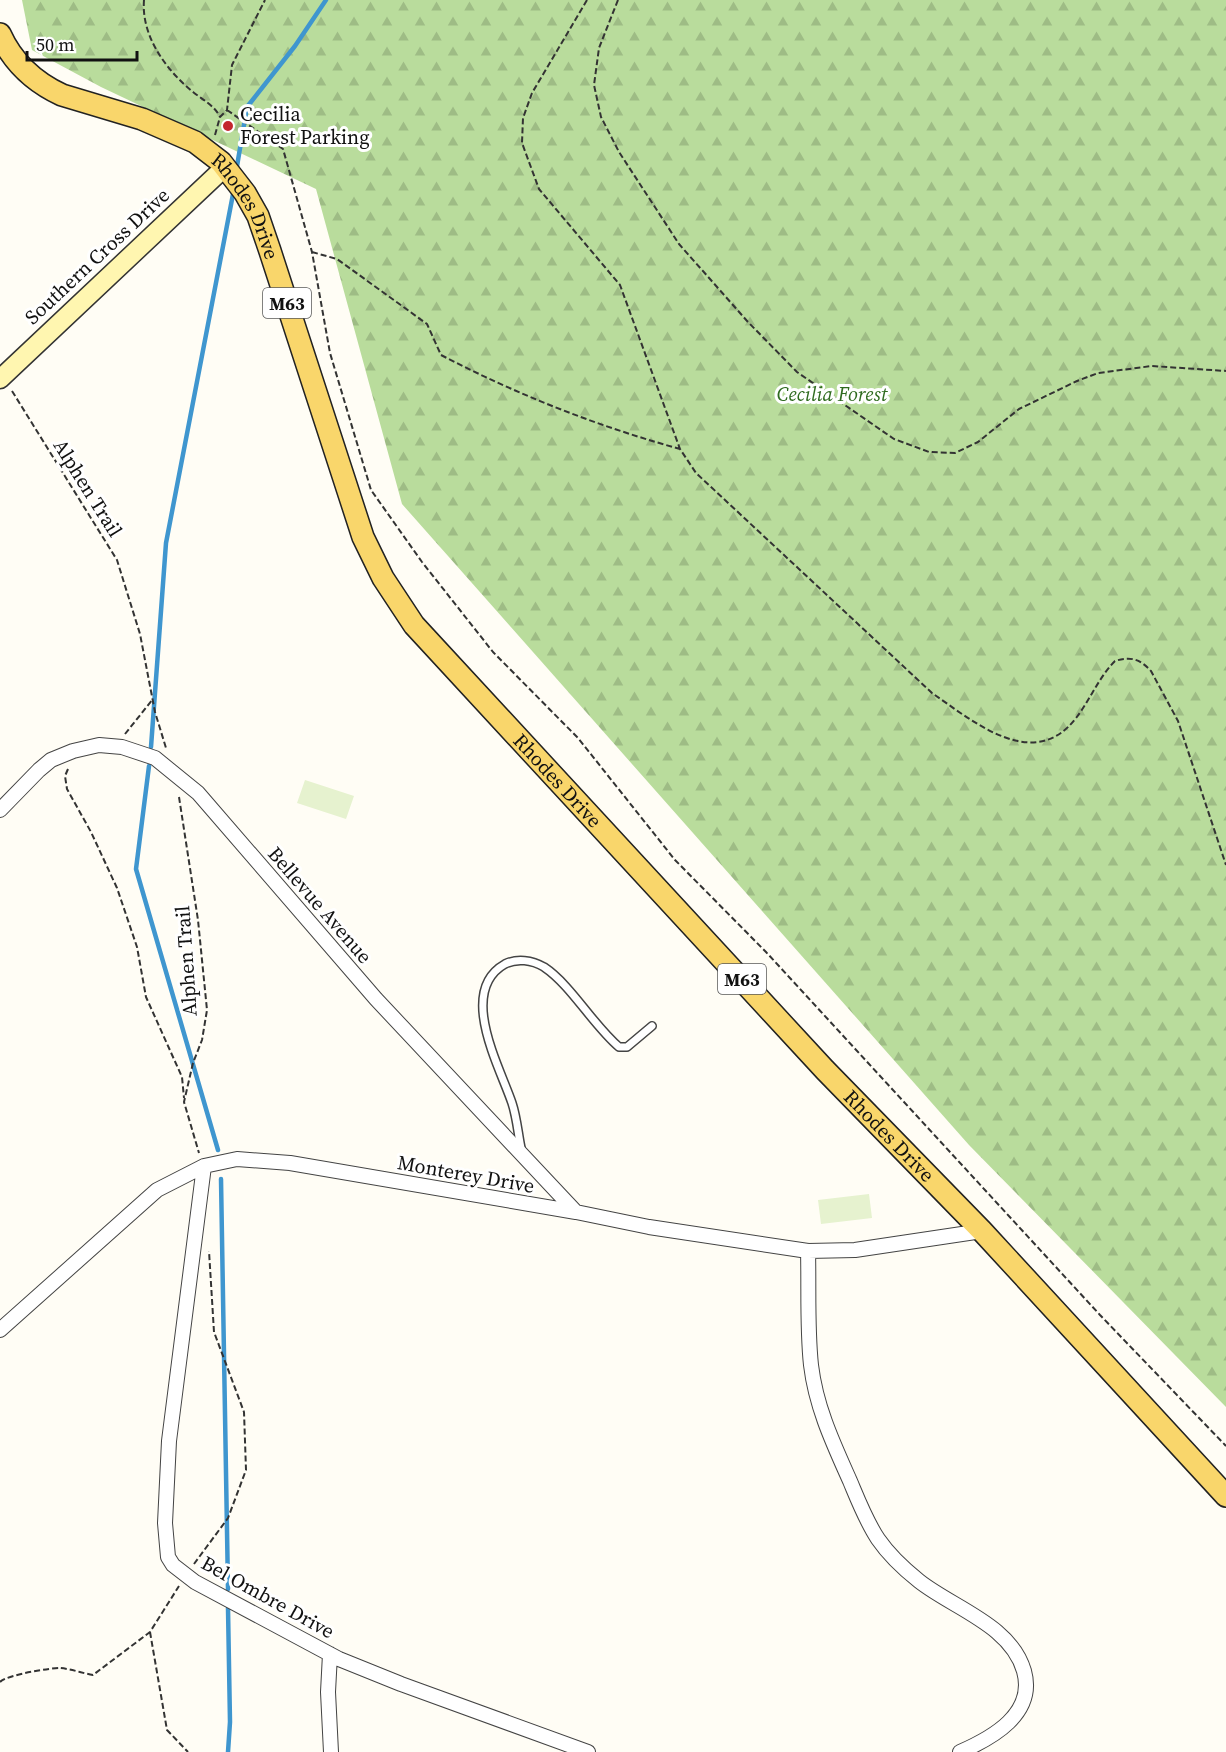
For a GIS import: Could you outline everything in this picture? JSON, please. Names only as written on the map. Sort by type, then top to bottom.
[{"type":"main road","name":"Rhodes Drive","points":[[0,34],[17,63],[45,87],[62,95],[175,132],[207,150],[234,178],[258,216],[360,528],[383,578],[404,610],[426,638],[825,1070],[982,1231],[1226,1496]]},
{"type":"street","name":"Southern Cross Drive","points":[[2,378],[234,178]]},
{"type":"street","name":"Bellevue Avenue","points":[[0,810],[51,760],[73,750],[105,746],[122,747],[155,758],[198,793],[362,983],[522,1157],[576,1212]]},
{"type":"street","name":"Monterey Drive","points":[[0,1330],[139,1204],[174,1179],[204,1166],[237,1159],[290,1162],[649,1227],[808,1251],[855,1250],[982,1231]]},
{"type":"street","name":"Bel Ombre Drive","points":[[204,1166],[169,1441],[165,1523],[168,1557],[207,1589],[330,1654],[383,1677],[588,1752]]},
{"type":"street","points":[[808,1251],[811,1364],[816,1394],[824,1424],[865,1515],[878,1539],[898,1563],[920,1582],[971,1613],[994,1631],[1018,1658],[1024,1672],[1026,1687],[1024,1698],[1012,1719],[1000,1732],[960,1752]]},
{"type":"street","points":[[330,1654],[328,1692],[331,1752]]},
{"type":"lane","points":[[522,1157],[513,1106],[483,1016],[485,991],[496,972],[507,963],[517,960],[537,963],[547,969],[619,1047],[627,1047],[652,1026]]},
{"type":"path","points":[[144,0],[145,21],[160,55],[191,91],[214,108],[220,117],[227,110],[232,65],[265,0]]},
{"type":"path","points":[[587,0],[532,93],[523,118],[522,143],[539,189],[620,285],[680,448],[696,473],[896,662],[941,699],[976,723],[1005,737],[1026,743],[1045,742],[1065,730],[1115,661],[1126,658],[1138,659],[1145,664],[1178,721],[1226,865]]},
{"type":"path","points":[[618,0],[599,48],[594,85],[601,117],[619,152],[679,244],[748,322],[797,372],[894,440],[929,452],[955,453],[978,441],[1019,410],[1098,373],[1152,366],[1226,371]]},
{"type":"path","points":[[227,110],[282,149],[312,252],[330,353],[371,490],[422,562],[493,652],[578,738],[675,860],[774,961],[1100,1314],[1226,1446]]},
{"type":"path","points":[[312,252],[338,260],[427,324],[441,356],[554,408],[636,437],[680,448]]},
{"type":"path","name":"Alphen Trail","points":[[2,378],[117,560],[140,634],[153,699],[173,771],[186,830],[207,1010],[202,1040],[193,1063],[184,1102]]},
{"type":"path","points":[[105,746],[129,731],[153,699]]},
{"type":"path","points":[[69,765],[65,776],[67,789],[91,832],[117,888],[137,947],[146,997],[182,1077],[184,1102],[204,1166]]},
{"type":"path","points":[[0,1682],[20,1673],[59,1668],[93,1674],[150,1632],[186,1574],[228,1518],[246,1470],[244,1412],[214,1332],[209,1249]]},
{"type":"path","points":[[150,1632],[167,1730],[188,1752]]},
{"type":"green space","name":"Cecilia Forest","points":[[22,0],[1226,0],[1226,1407],[969,1145],[402,504],[316,189],[101,87],[32,50]]},
{"type":"green space","points":[[305,780],[354,796],[346,819],[297,803]]},
{"type":"green space","points":[[869,1194],[872,1218],[821,1224],[818,1200]]},
{"type":"waterway","points":[[236,172],[247,107],[295,46],[326,0]]},
{"type":"waterway","points":[[151,747],[166,543],[234,189]]},
{"type":"waterway","points":[[149,766],[136,869],[218,1150]]},
{"type":"waterway","points":[[221,1179],[228,1589]]},
{"type":"waterway","points":[[228,1608],[230,1722],[228,1752]]},
{"type":"place","name":"Cecilia Forest Parking","points":[[228,126]]}]
